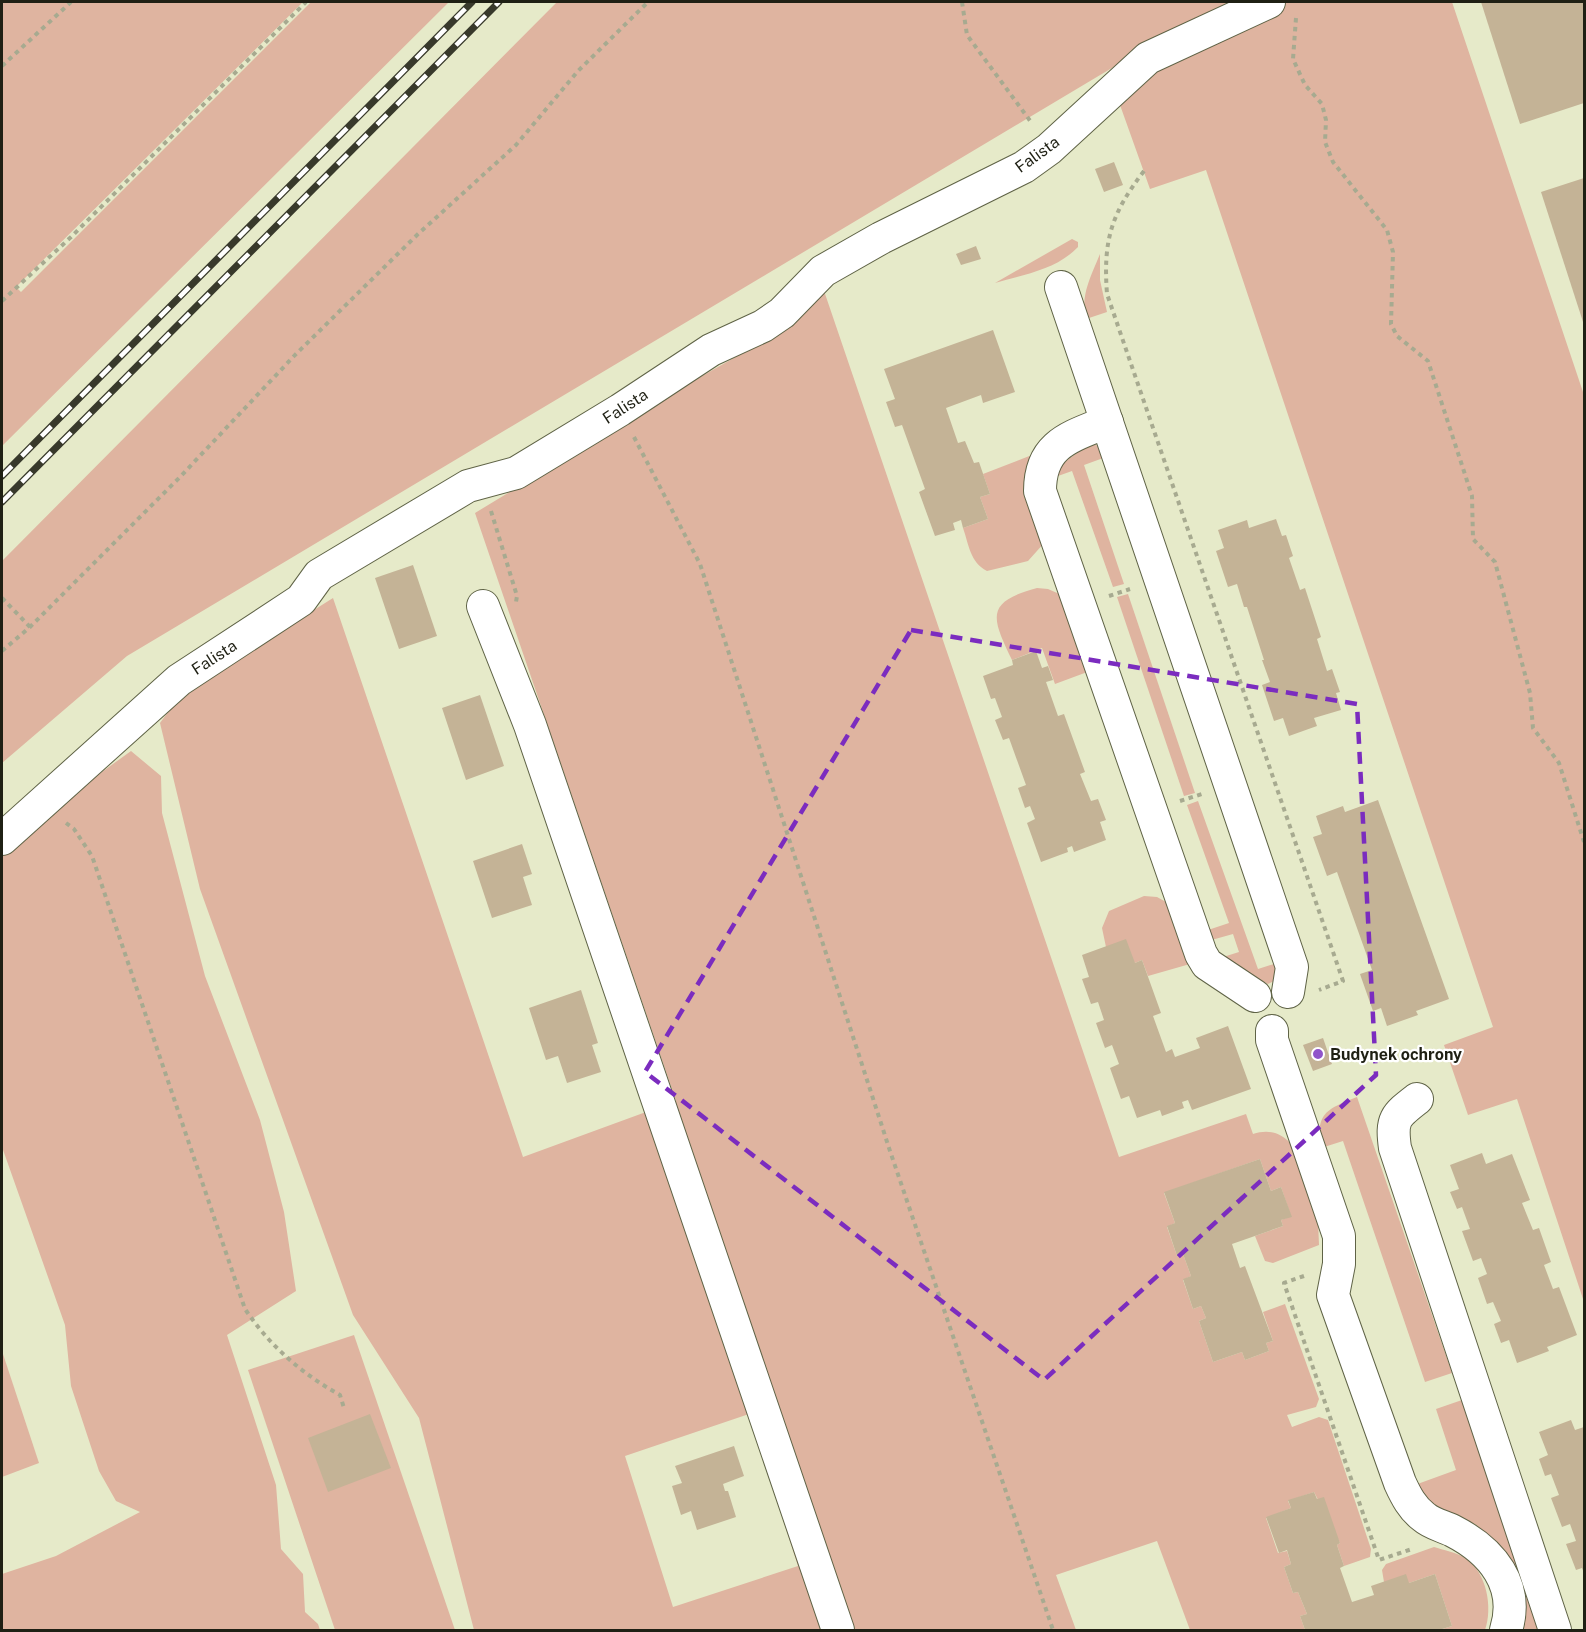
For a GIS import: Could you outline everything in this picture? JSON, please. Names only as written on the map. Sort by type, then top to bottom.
[{"type":"lane","name":"Falista","points":[[2,839],[179,680],[301,600],[319,575],[468,486],[516,473],[620,410],[711,350],[773,319],[823,272],[881,238],[1024,167],[1049,149],[1148,58],[1282,8]]},
{"type":"lane","points":[[1061,287],[1301,993],[1295,1015],[1286,1027],[1272,1031],[1256,1023],[1250,1007],[1254,996],[1263,988],[1272,986],[1301,993]]},
{"type":"lane","points":[[1107,422],[1068,438],[1052,450],[1040,477],[1040,491],[1201,954],[1207,964],[1254,996]]},
{"type":"lane","points":[[483,606],[543,764],[838,1630]]},
{"type":"lane","points":[[1272,1031],[1272,1040],[1339,1236],[1339,1264],[1333,1295],[1400,1484],[1413,1508],[1424,1518],[1467,1538],[1493,1562],[1503,1576],[1510,1599],[1511,1613],[1506,1630]]},
{"type":"lane","points":[[1418,1099],[1397,1114],[1392,1129],[1395,1148],[1555,1630]]},
{"type":"path","points":[[2,66],[71,2]]},
{"type":"path","points":[[2,301],[71,237],[306,2]]},
{"type":"path","points":[[2,651],[30,627],[227,429],[295,355],[417,235],[516,145],[578,71],[648,2]]},
{"type":"path","points":[[962,2],[967,35],[1049,149]]},
{"type":"path","points":[[1282,8],[1293,58],[1305,85],[1322,104],[1326,120],[1324,142],[1333,162],[1387,230],[1394,252],[1391,324],[1397,336],[1428,361],[1472,496],[1473,538],[1495,562],[1530,693],[1533,728],[1559,763],[1584,842]]},
{"type":"path","points":[[1144,171],[1125,195],[1109,228],[1105,259],[1107,294],[1343,981],[1301,993]]},
{"type":"path","points":[[620,410],[700,564],[890,1150],[1053,1630]]},
{"type":"path","points":[[482,482],[517,596],[510,627],[495,637]]},
{"type":"path","points":[[2,598],[30,627]]},
{"type":"path","points":[[29,814],[54,814],[74,829],[92,856],[244,1309],[260,1331],[312,1379],[340,1395],[344,1408]]},
{"type":"highlighted area","points":[[911,630],[1357,704],[1376,1075],[1044,1380],[645,1072]]},
{"type":"shaded area","points":[[2,2],[303,2],[16,287],[21,292],[311,2],[449,2],[2,446]]},
{"type":"shaded area","points":[[557,2],[1229,2],[1142,50],[127,656],[2,763],[2,561]]},
{"type":"shaded area","points":[[1285,2],[1452,2],[1584,395],[1584,1302],[1517,1099],[1468,1115],[1444,1045],[1493,1027],[1206,170],[1150,189],[1120,105],[1169,59]]},
{"type":"shaded area","points":[[1072,239],[1078,242],[1078,247],[1060,261],[995,283]]},
{"type":"shaded area","points":[[1100,254],[1100,280],[1107,312],[1086,319],[1085,294]]},
{"type":"shaded area","points":[[821,282],[1119,1157],[1246,1114],[1253,1134],[1274,1133],[1292,1145],[1318,1221],[1319,1245],[1273,1263],[1265,1261],[1255,1236],[1283,1226],[1281,1220],[1291,1216],[1281,1187],[1271,1191],[1260,1159],[1164,1193],[1175,1223],[1167,1227],[1177,1256],[1183,1254],[1191,1276],[1183,1280],[1193,1309],[1201,1306],[1206,1318],[1199,1321],[1213,1362],[1242,1352],[1245,1360],[1269,1351],[1266,1343],[1273,1341],[1263,1312],[1285,1304],[1319,1399],[1316,1407],[1287,1415],[1292,1427],[1319,1417],[1328,1420],[1371,1549],[1370,1557],[1344,1566],[1337,1545],[1340,1543],[1314,1492],[1288,1501],[1291,1508],[1266,1518],[1278,1553],[1287,1551],[1291,1564],[1284,1567],[1293,1593],[1298,1592],[1307,1614],[1300,1616],[1305,1630],[1190,1630],[1157,1541],[1056,1575],[1076,1630],[474,1630],[419,1418],[353,1315],[200,889],[160,723],[182,693],[333,598],[523,1157],[676,1101],[475,513],[665,397],[755,346]],"holes":[[[749,1414],[798,1566],[673,1607],[625,1456]]]},
{"type":"shaded area","points":[[1090,443],[1101,447],[1106,457],[1084,465],[1124,584],[1113,587],[1072,471],[1058,476],[1061,465]]},
{"type":"shaded area","points":[[1037,453],[1045,542],[1028,561],[987,571],[974,558],[963,528],[988,519],[980,497],[990,494],[983,474]]},
{"type":"shaded area","points":[[1037,588],[1048,589],[1064,596],[1090,671],[1055,684],[1042,648],[1012,660],[1000,633],[997,614],[1008,599]]},
{"type":"shaded area","points":[[1128,594],[1195,793],[1184,796],[1117,597]]},
{"type":"shaded area","points":[[131,751],[161,776],[162,813],[205,976],[260,1120],[284,1212],[296,1291],[227,1335],[276,1485],[281,1549],[303,1574],[305,1612],[318,1624],[320,1630],[2,1630],[2,1574],[56,1556],[140,1512],[116,1501],[99,1471],[71,1386],[65,1325],[2,1147],[2,854],[70,795]]},
{"type":"shaded area","points":[[1198,801],[1258,969],[1277,963],[1274,981],[1268,984],[1220,958],[1239,952],[1233,934],[1208,941],[1205,931],[1229,923],[1187,805]]},
{"type":"shaded area","points":[[1144,896],[1157,897],[1166,902],[1190,964],[1148,976],[1142,960],[1135,963],[1106,947],[1102,928],[1109,911]]},
{"type":"shaded area","points":[[1357,1097],[1452,1373],[1425,1382],[1343,1141],[1321,1148],[1320,1127],[1326,1114],[1338,1105]]},
{"type":"shaded area","points":[[354,1335],[455,1630],[335,1630],[248,1370]]},
{"type":"shaded area","points":[[2,1351],[39,1463],[2,1477]]},
{"type":"shaded area","points":[[1462,1400],[1542,1630],[1519,1630],[1509,1559],[1500,1546],[1475,1524],[1446,1516],[1412,1486],[1456,1470],[1436,1409]]},
{"type":"shaded area","points":[[1434,1547],[1465,1558],[1479,1572],[1488,1601],[1485,1630],[1439,1630],[1452,1626],[1435,1574],[1409,1583],[1384,1582],[1382,1570],[1386,1564]]},
{"type":"building","points":[[1481,2],[1584,2],[1584,103],[1520,124]]},
{"type":"building","points":[[1114,162],[1123,185],[1104,192],[1095,169]]},
{"type":"building","points":[[1584,178],[1584,325],[1541,192]]},
{"type":"building","points":[[976,246],[981,259],[961,265],[956,254]]},
{"type":"building","points":[[993,330],[1015,392],[983,403],[981,395],[946,408],[958,443],[965,441],[974,463],[979,462],[990,494],[980,497],[988,519],[963,528],[961,520],[953,523],[955,530],[935,536],[919,492],[925,489],[902,425],[895,427],[886,402],[895,399],[884,369]]},
{"type":"building","points":[[1276,519],[1282,536],[1286,535],[1293,556],[1289,558],[1300,590],[1305,588],[1321,637],[1317,639],[1327,671],[1332,669],[1340,692],[1336,693],[1341,710],[1314,718],[1317,726],[1289,736],[1283,718],[1274,721],[1262,685],[1270,682],[1247,607],[1244,607],[1237,584],[1228,587],[1216,551],[1224,548],[1218,530],[1247,520],[1249,528]]},
{"type":"building","points":[[413,565],[437,636],[399,649],[375,578]]},
{"type":"building","points":[[1036,651],[1042,668],[1048,666],[1053,680],[1046,682],[1058,716],[1064,714],[1085,772],[1080,774],[1091,801],[1098,799],[1106,820],[1100,822],[1106,840],[1074,852],[1072,846],[1067,848],[1068,852],[1041,862],[1027,823],[1035,819],[1030,806],[1025,808],[1018,788],[1026,785],[1009,738],[1003,740],[995,720],[1002,717],[995,698],[991,699],[983,676],[1013,665],[1012,660]]},
{"type":"building","points":[[480,695],[504,766],[466,780],[442,708]]},
{"type":"building","points":[[1378,800],[1449,999],[1416,1011],[1418,1015],[1387,1026],[1381,1008],[1373,1011],[1360,974],[1372,970],[1337,872],[1327,876],[1313,837],[1322,834],[1316,816],[1343,806],[1345,812]]},
{"type":"building","points":[[522,844],[532,874],[523,877],[532,905],[492,918],[473,861]]},
{"type":"building","points":[[1126,939],[1135,963],[1142,960],[1161,1013],[1153,1016],[1166,1052],[1172,1049],[1175,1057],[1200,1048],[1196,1038],[1228,1026],[1251,1089],[1192,1110],[1188,1100],[1182,1102],[1184,1108],[1162,1116],[1160,1110],[1137,1118],[1129,1096],[1121,1099],[1110,1068],[1119,1064],[1112,1045],[1105,1048],[1096,1023],[1104,1020],[1098,1002],[1091,1004],[1082,979],[1089,977],[1082,955]]},
{"type":"building","points":[[581,990],[598,1043],[592,1045],[601,1072],[567,1083],[558,1056],[546,1060],[529,1008]]},
{"type":"building","name":"Budynek ochrony","points":[[1323,1038],[1332,1064],[1313,1071],[1303,1045]]},
{"type":"building","points":[[1482,1153],[1486,1164],[1512,1154],[1530,1200],[1522,1203],[1533,1230],[1539,1228],[1551,1262],[1544,1265],[1553,1289],[1559,1287],[1577,1335],[1547,1347],[1549,1351],[1517,1363],[1509,1340],[1501,1343],[1494,1324],[1501,1321],[1493,1302],[1487,1304],[1478,1278],[1487,1274],[1481,1258],[1473,1261],[1462,1231],[1470,1229],[1462,1207],[1457,1209],[1450,1192],[1459,1189],[1450,1165]]},
{"type":"building","points":[[1260,1159],[1271,1191],[1281,1187],[1292,1217],[1281,1220],[1283,1226],[1232,1244],[1240,1268],[1245,1266],[1273,1341],[1266,1343],[1269,1351],[1245,1360],[1242,1352],[1213,1362],[1199,1321],[1206,1318],[1201,1306],[1193,1309],[1183,1279],[1191,1276],[1183,1254],[1177,1256],[1167,1226],[1175,1223],[1164,1192]]},
{"type":"building","points":[[370,1414],[391,1468],[328,1492],[308,1438]]},
{"type":"building","points":[[1571,1420],[1575,1430],[1584,1427],[1584,1573],[1582,1568],[1576,1570],[1566,1544],[1576,1541],[1570,1524],[1562,1527],[1551,1498],[1559,1495],[1551,1474],[1545,1476],[1539,1459],[1548,1455],[1539,1432]]},
{"type":"building","points":[[734,1446],[744,1476],[723,1484],[725,1491],[728,1491],[736,1517],[697,1530],[691,1511],[681,1515],[672,1486],[682,1483],[675,1466]]},
{"type":"building","points":[[1314,1492],[1317,1499],[1324,1497],[1340,1543],[1337,1545],[1344,1566],[1340,1568],[1352,1602],[1374,1595],[1371,1586],[1406,1574],[1409,1583],[1435,1574],[1452,1626],[1439,1630],[1305,1630],[1300,1616],[1307,1614],[1298,1592],[1293,1593],[1284,1567],[1291,1564],[1287,1550],[1279,1553],[1266,1517],[1291,1508],[1288,1500]]},
{"type":"railway","points":[[2,476],[472,2]]},
{"type":"railway","points":[[2,502],[499,2]]},
{"type":"place","name":"Budynek ochrony","points":[[1318,1054]]}]
